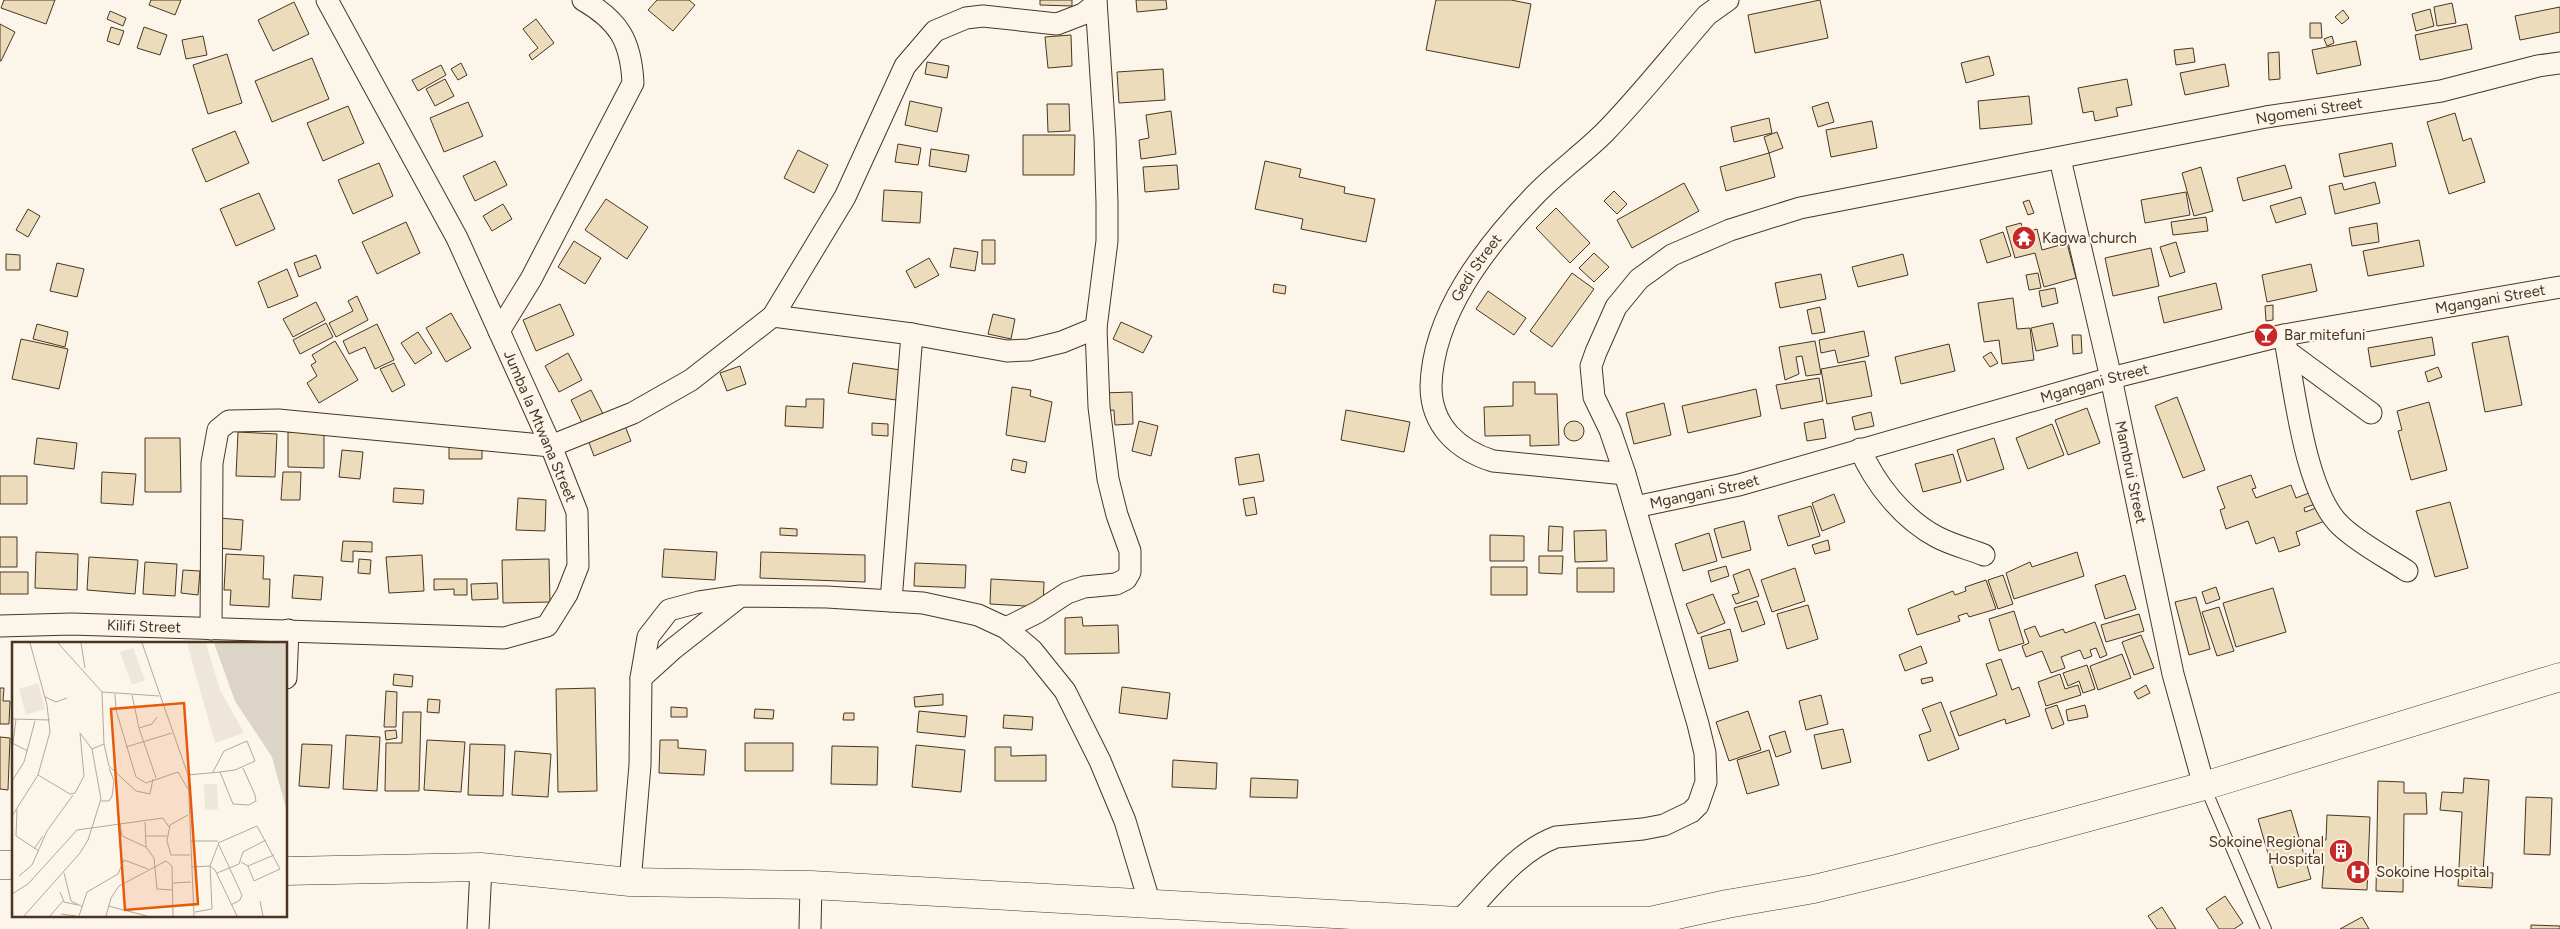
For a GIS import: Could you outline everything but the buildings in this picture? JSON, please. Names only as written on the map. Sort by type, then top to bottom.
[{"type":"highway","points":[[288,871],[481,866],[630,882],[811,885],[1150,904],[1458,925],[1650,925],[1726,904],[1814,889],[1881,873],[2204,786],[2560,677]]},
{"type":"street","name":"Jumba la Mtwana Street","points":[[288,630],[504,638],[547,626],[567,594],[578,566],[577,512],[551,446],[457,238],[327,0]]},
{"type":"street","points":[[499,331],[530,279],[633,83],[632,58],[623,36],[605,13],[582,0]]},
{"type":"street","name":"Gedi Street","points":[[1625,474],[1493,461],[1475,456],[1460,447],[1440,423],[1431,400],[1432,364],[1438,342],[1458,294],[1489,248],[1536,195],[1605,132],[1704,8],[1728,0]]},
{"type":"street","points":[[211,629],[212,463],[218,430],[229,421],[278,420],[551,446],[633,413],[691,380],[773,316],[845,197],[905,66],[936,30],[966,18],[983,16],[1057,24],[1083,14],[1096,2]]},
{"type":"street","points":[[1006,628],[1038,612],[1068,592],[1084,587],[1116,584],[1126,579],[1130,572],[1130,551],[1117,515],[1108,479],[1099,407],[1096,328],[1107,241],[1107,213],[1105,138],[1096,2]]},
{"type":"street","name":"Ngomeni Street","points":[[1458,925],[1521,858],[1544,841],[1556,837],[1634,830],[1664,825],[1691,812],[1703,794],[1706,771],[1698,724],[1625,474],[1610,430],[1594,397],[1591,366],[1616,307],[1639,279],[1672,255],[1730,230],[1800,208],[2060,159],[2266,117],[2441,91],[2538,66],[2560,63]]},
{"type":"street","name":"Mambrui Street","points":[[2060,159],[2111,378],[2173,674],[2204,786]]},
{"type":"street","name":"Mgangani Street","points":[[1635,507],[1739,485],[2111,378],[2560,287]]},
{"type":"street","points":[[773,316],[912,334],[986,349],[1029,350],[1062,342],[1096,328]]},
{"type":"street","points":[[890,601],[912,334]]},
{"type":"street","points":[[2286,344],[2371,413]]},
{"type":"street","points":[[2286,344],[2305,446],[2327,508],[2341,527],[2408,571]]},
{"type":"street","points":[[1860,449],[1877,482],[1923,529],[1938,538],[1984,555]]},
{"type":"street","points":[[630,882],[640,766],[641,678],[648,637],[669,610],[699,602],[740,596],[827,597],[922,603],[978,615],[1006,628],[1032,650],[1065,691],[1100,761],[1126,821],[1150,904]]},
{"type":"street","points":[[641,678],[673,649],[740,596]]},
{"type":"street","name":"Kilifi Street","points":[[0,626],[72,624],[288,630]]},
{"type":"street","points":[[288,630],[288,642]]},
{"type":"street","points":[[478,929],[481,866]]},
{"type":"street","points":[[810,929],[811,885]]},
{"type":"lane","points":[[2204,786],[2266,929]]},
{"type":"place","name":"Kagwa church","points":[[2024,238]]},
{"type":"place","name":"Bar mitefuni","points":[[2266,335]]},
{"type":"place","name":"Sokoine Regional Hospital","points":[[2341,851]]},
{"type":"place","name":"Sokoine Hospital","points":[[2358,872]]}]
